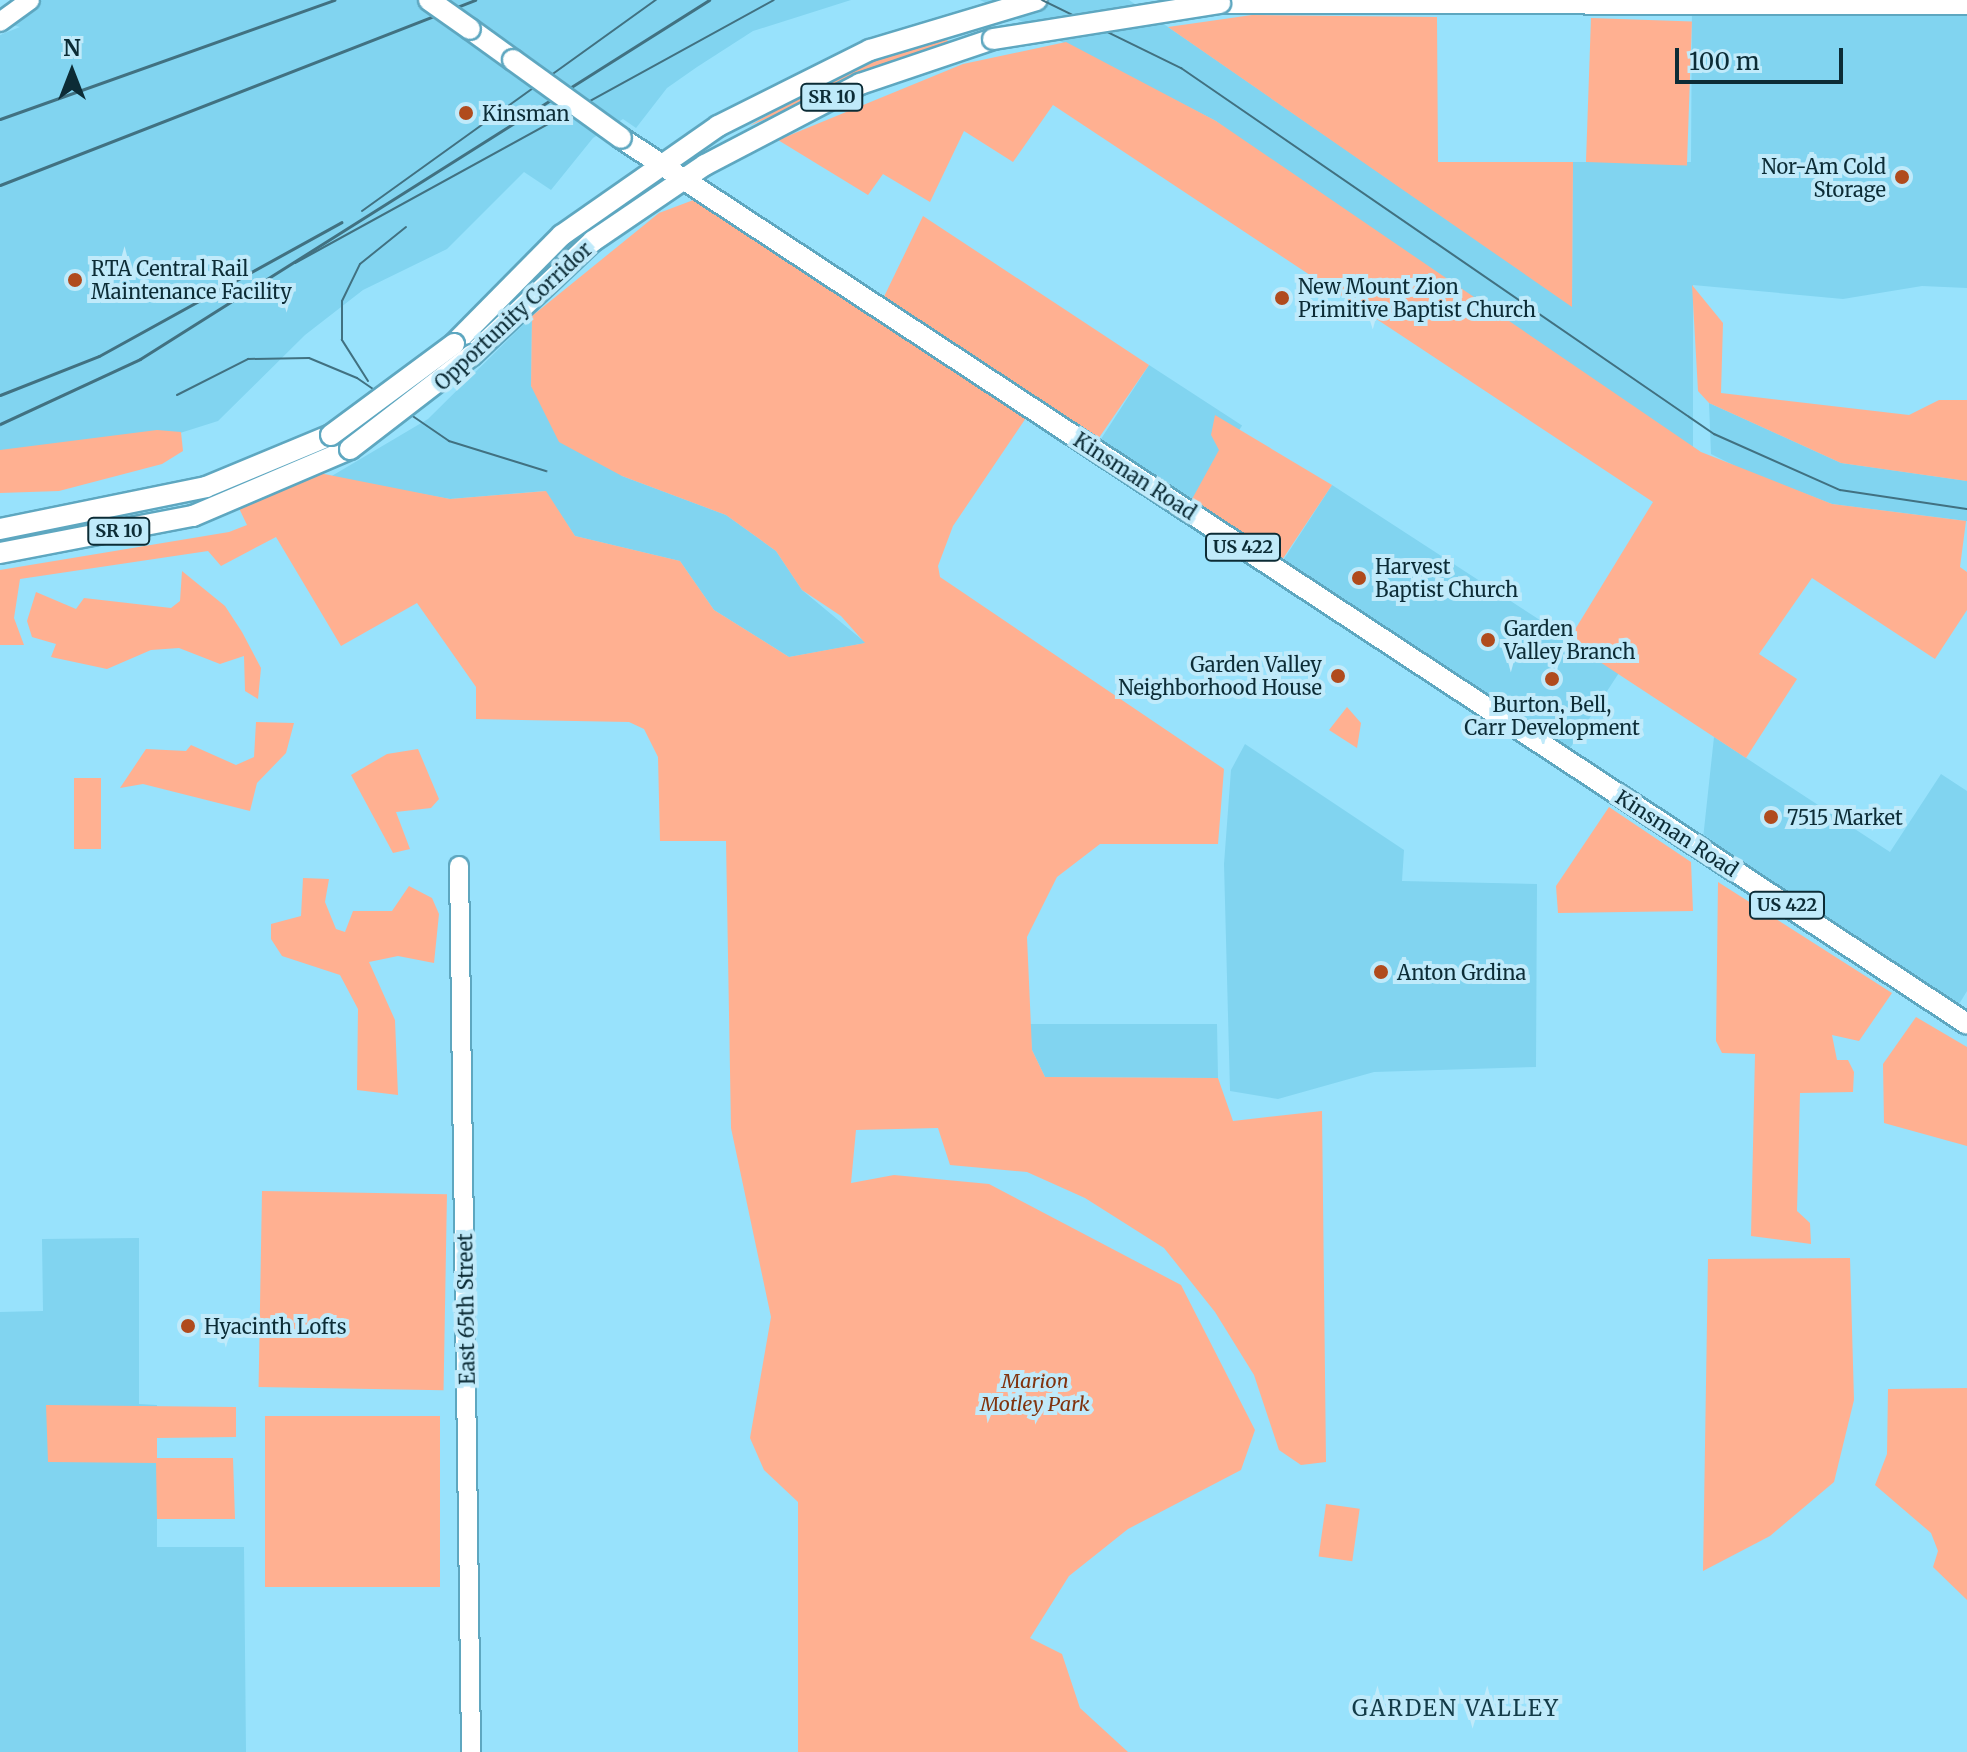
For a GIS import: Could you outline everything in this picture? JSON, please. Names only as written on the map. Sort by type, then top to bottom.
[{"type":"main road","name":"Kinsman Road","points":[[429,0],[681,180],[1967,1024]]},
{"type":"main road","name":"Opportunity Corridor","points":[[0,529],[206,487],[331,435],[463,349],[562,235],[659,165],[788,87],[917,33],[1037,0]]},
{"type":"main road","name":"Opportunity Corridor","points":[[0,553],[193,516],[350,449],[463,349],[593,241],[681,180],[824,101],[993,39],[1220,3],[1967,4]]},
{"type":"street","points":[[0,22],[30,0]]},
{"type":"street","name":"East 65th Street","points":[[459,866],[471,1752]]},
{"type":"shaded area","points":[[41,0],[851,0],[753,31],[667,88],[636,128],[623,119],[593,138],[551,190],[524,172],[447,249],[363,290],[305,335],[218,421],[0,490],[0,35],[20,27],[12,25]]},
{"type":"shaded area","points":[[980,0],[1129,0],[1572,306],[1573,162],[1691,162],[1692,0],[1967,0],[1967,288],[1922,286],[1843,299],[1693,285],[1693,483],[1216,121]]},
{"type":"shaded area","points":[[532,316],[531,386],[622,476],[726,515],[776,551],[802,590],[866,643],[789,657],[714,610],[680,561],[575,536],[545,491],[450,499],[330,477],[428,419]]},
{"type":"shaded area","points":[[1149,365],[1242,425],[1187,510],[1094,450]]},
{"type":"shaded area","points":[[1709,403],[1841,463],[1967,481],[1967,521],[1832,504],[1743,470],[1711,454]]},
{"type":"shaded area","points":[[1332,485],[1620,672],[1565,757],[1277,570]]},
{"type":"shaded area","points":[[1714,737],[1890,852],[1941,774],[1967,791],[1967,991],[1953,1014],[1702,848]]},
{"type":"shaded area","name":"Anton Grdina","points":[[1245,744],[1404,850],[1402,881],[1537,884],[1536,1067],[1374,1072],[1278,1099],[1230,1091],[1224,864],[1231,770]]},
{"type":"shaded area","points":[[1030,1024],[1217,1024],[1218,1078],[1045,1077],[1032,1050]]},
{"type":"shaded area","points":[[139,1238],[139,1404],[157,1405],[157,1547],[244,1547],[246,1752],[0,1752],[0,1312],[43,1311],[42,1239]]},
{"type":"green space","points":[[1252,15],[1437,17],[1438,162],[1573,162],[1572,307],[1168,27]]},
{"type":"green space","points":[[1591,18],[1692,22],[1687,165],[1586,162]]},
{"type":"green space","points":[[945,34],[948,42],[749,126],[863,60]]},
{"type":"green space","points":[[1066,42],[1216,121],[1701,452],[1832,504],[1966,521],[1960,567],[1967,572],[1967,610],[1935,659],[1812,578],[1759,654],[1797,679],[1746,758],[1568,641],[1653,502],[1053,105],[1013,162],[964,131],[930,202],[883,174],[868,195],[778,140],[963,64]]},
{"type":"green space","name":"Marion Motley Park","points":[[704,196],[879,307],[923,216],[1149,365],[1092,448],[1032,409],[953,526],[938,566],[940,577],[1224,769],[1218,844],[1100,844],[1057,877],[1027,937],[1032,1050],[1045,1077],[1218,1078],[1233,1121],[1322,1111],[1326,1462],[1301,1465],[1279,1450],[1254,1375],[1215,1312],[1164,1248],[1085,1198],[1027,1172],[950,1165],[938,1128],[856,1130],[851,1183],[894,1175],[989,1184],[1181,1285],[1255,1430],[1241,1470],[1128,1529],[1069,1576],[1030,1638],[1062,1654],[1080,1708],[1128,1752],[798,1752],[798,1502],[764,1470],[750,1438],[771,1317],[731,1128],[726,841],[660,841],[658,757],[644,729],[629,722],[476,719],[476,687],[417,603],[341,646],[276,537],[221,566],[208,551],[20,579],[14,618],[24,645],[0,645],[0,570],[229,532],[247,525],[236,502],[309,471],[450,499],[546,491],[575,536],[680,561],[714,610],[789,657],[865,643],[841,616],[802,590],[776,551],[726,515],[622,476],[559,442],[531,386],[532,316],[659,213]]},
{"type":"green space","points":[[1692,285],[1723,323],[1721,393],[1909,415],[1939,400],[1967,400],[1967,481],[1841,463],[1709,403],[1698,391]]},
{"type":"green space","points":[[1215,415],[1332,485],[1276,569],[1186,510],[1219,450],[1211,435]]},
{"type":"green space","points":[[157,430],[181,432],[183,451],[162,464],[59,491],[0,493],[0,450]]},
{"type":"green space","points":[[182,571],[225,606],[242,632],[261,668],[258,699],[245,691],[244,656],[220,664],[179,648],[151,650],[107,669],[51,657],[56,644],[32,637],[27,621],[36,592],[76,609],[84,598],[171,608],[180,601]]},
{"type":"green space","points":[[1347,707],[1361,723],[1357,748],[1329,730]]},
{"type":"green space","points":[[256,722],[294,723],[286,753],[257,783],[250,811],[143,784],[120,788],[146,749],[186,751],[191,745],[236,765],[254,757]]},
{"type":"green space","points":[[418,749],[439,799],[431,808],[396,812],[410,849],[393,853],[351,775],[387,754]]},
{"type":"green space","points":[[74,778],[101,778],[101,849],[74,849]]},
{"type":"green space","points":[[1609,807],[1691,862],[1693,911],[1558,913],[1556,886]]},
{"type":"green space","points":[[303,878],[329,879],[325,902],[336,929],[345,932],[353,911],[392,911],[409,886],[432,898],[439,914],[434,963],[398,956],[369,962],[395,1020],[398,1095],[357,1090],[358,1009],[340,975],[282,956],[271,939],[271,924],[301,916]]},
{"type":"green space","points":[[1718,882],[1892,993],[1859,1041],[1832,1035],[1837,1060],[1848,1060],[1854,1072],[1853,1092],[1800,1093],[1797,1211],[1810,1223],[1811,1244],[1751,1236],[1755,1054],[1722,1053],[1716,1041]]},
{"type":"green space","points":[[1916,1017],[1967,1047],[1967,1146],[1884,1123],[1883,1064]]},
{"type":"green space","points":[[262,1191],[447,1194],[444,1390],[259,1387]]},
{"type":"green space","points":[[1850,1258],[1854,1400],[1834,1482],[1770,1536],[1703,1571],[1708,1259]]},
{"type":"green space","points":[[1967,1388],[1967,1600],[1933,1567],[1938,1551],[1931,1533],[1875,1485],[1887,1454],[1888,1389]]},
{"type":"green space","points":[[46,1405],[236,1407],[236,1437],[157,1438],[157,1458],[233,1458],[235,1519],[157,1519],[156,1463],[48,1462]]},
{"type":"green space","points":[[265,1416],[440,1416],[440,1587],[265,1587]]},
{"type":"green space","points":[[1326,1504],[1360,1509],[1352,1561],[1319,1556]]},
{"type":"tram line","points":[[362,211],[656,0]]},
{"type":"tram line","points":[[295,263],[774,0]]},
{"type":"tram line","points":[[1042,0],[1181,68],[1714,434],[1840,490],[1967,509]]},
{"type":"tram line","points":[[368,381],[342,340],[342,301],[360,264],[406,227]]},
{"type":"tram line","points":[[177,395],[248,359],[309,358],[357,378],[449,441],[546,471]]},
{"type":"railway","points":[[0,119],[334,0]]},
{"type":"railway","points":[[0,185],[475,0]]},
{"type":"railway","points":[[0,424],[140,359],[709,0]]},
{"type":"railway","points":[[0,395],[99,356],[342,222]]},
{"type":"place","name":"Kinsman","points":[[466,113]]},
{"type":"place","name":"Nor-Am Cold Storage","points":[[1902,177]]},
{"type":"place","name":"RTA Central Rail Maintenance Facility","points":[[75,280]]},
{"type":"place","name":"New Mount Zion Primitive Baptist Church","points":[[1282,298]]},
{"type":"place","name":"Harvest Baptist Church","points":[[1359,578]]},
{"type":"place","name":"Garden Valley Branch","points":[[1488,640]]},
{"type":"place","name":"Garden Valley Neighborhood House","points":[[1338,676]]},
{"type":"place","name":"Burton, Bell, Carr Development","points":[[1552,679]]},
{"type":"place","name":"7515 Market","points":[[1771,817]]},
{"type":"place","name":"Anton Grdina","points":[[1381,972]]},
{"type":"place","name":"Hyacinth Lofts","points":[[188,1326]]},
{"type":"district","name":"GARDEN VALLEY","points":[[1456,1709]]}]
